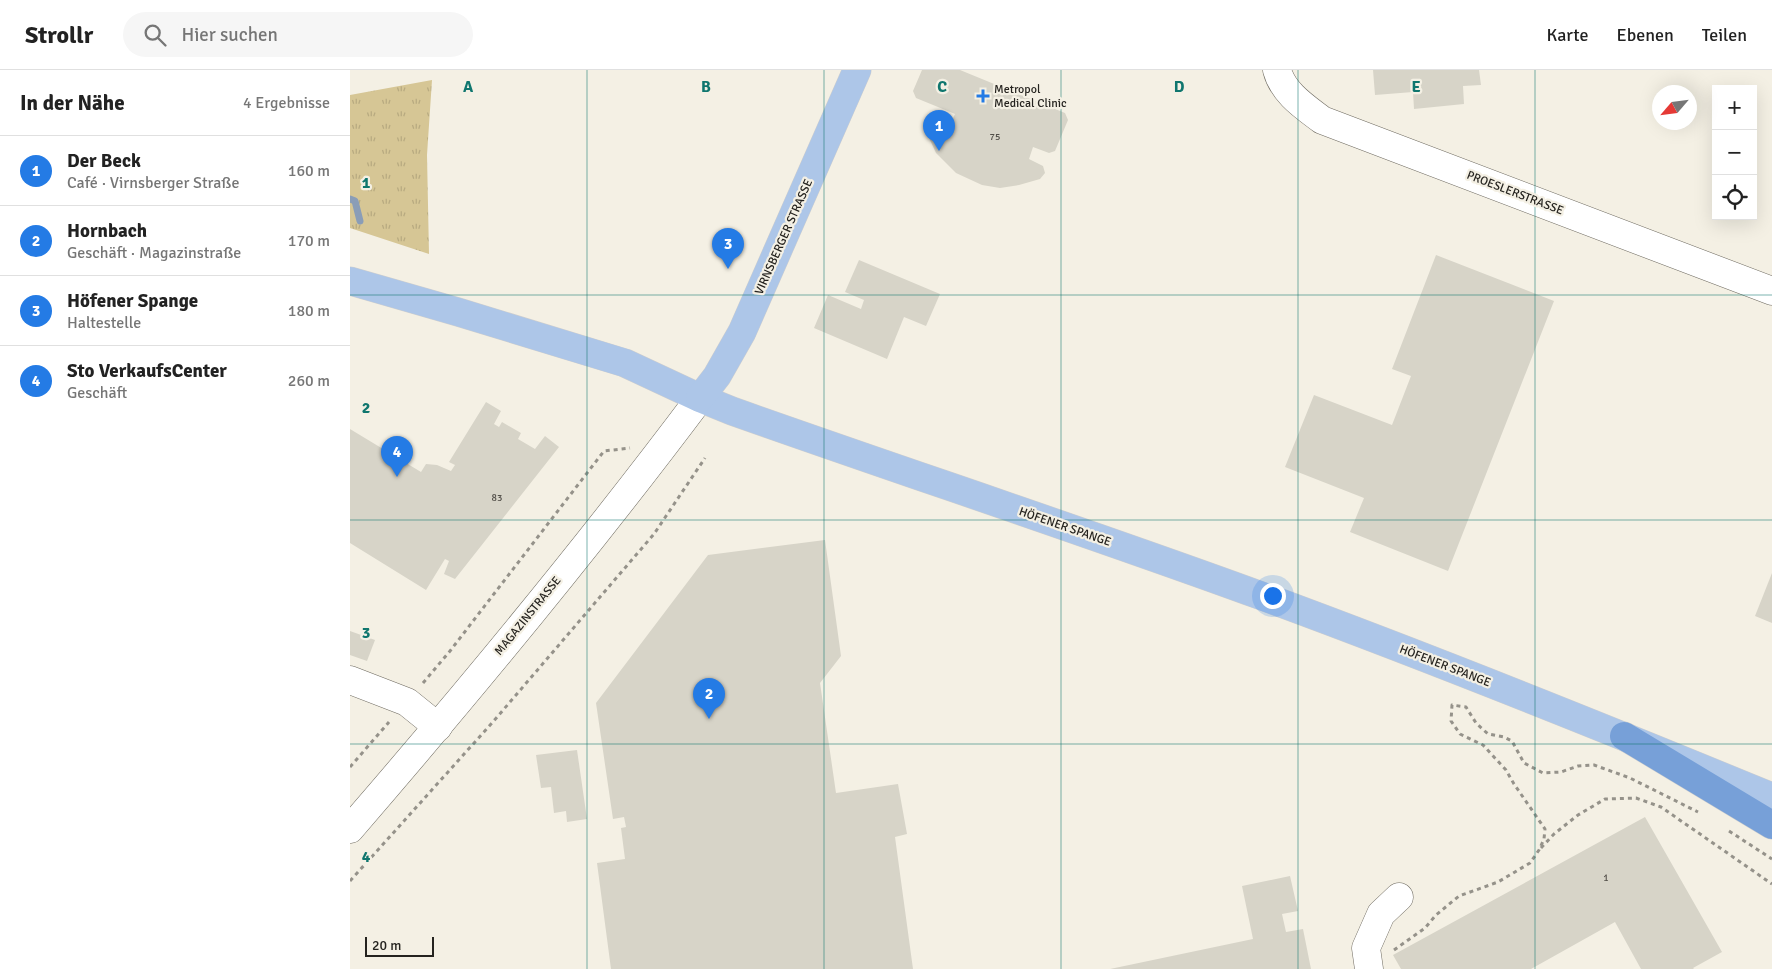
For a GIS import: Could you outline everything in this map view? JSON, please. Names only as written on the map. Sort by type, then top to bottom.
[{"type":"highway","points":[[1624,736],[1772,825]]},
{"type":"main road","name":"VIRNSBERGER STRASSE","points":[[700,398],[716,376],[742,332],[857,70]]},
{"type":"main road","name":"HÖFENER SPANGE","points":[[350,281],[625,363],[700,398],[837,448],[1256,594],[1624,736],[1772,797]]},
{"type":"street","name":"PROESLERSTRASSE","points":[[1277,70],[1280,79],[1296,101],[1322,120],[1772,291]]},
{"type":"street","name":"MAGAZINSTRASSE","points":[[350,829],[438,727],[550,590],[700,398]]},
{"type":"street","points":[[350,680],[407,702],[438,727]]},
{"type":"street","points":[[1368,969],[1366,948],[1381,914],[1399,897]]},
{"type":"path","points":[[350,767],[456,644],[604,450]]},
{"type":"path","points":[[350,881],[492,723],[654,534],[705,458]]},
{"type":"path","points":[[1539,850],[1544,839],[1545,829],[1506,770],[1483,745],[1460,734],[1451,721],[1452,706],[1466,707],[1476,723],[1488,734],[1504,737],[1512,741],[1524,763],[1543,773],[1561,772],[1578,766],[1594,765],[1630,778],[1705,816]]},
{"type":"path","points":[[1392,951],[1425,928],[1436,915],[1459,896],[1498,882],[1530,863],[1554,834],[1578,815],[1605,799],[1636,798],[1661,807],[1772,884]]},
{"type":"path","points":[[1728,831],[1772,860]]},
{"type":"green space","points":[[432,80],[427,155],[429,254],[350,228],[350,95]]},
{"type":"building","points":[[922,70],[960,70],[1065,113],[1068,120],[1055,151],[1049,153],[1033,147],[1029,159],[1043,166],[1045,173],[1040,179],[1000,188],[982,185],[956,173],[936,153],[924,127],[925,121],[929,118],[950,125],[955,114],[916,98],[913,91]]},
{"type":"building","points":[[1373,70],[1479,70],[1481,85],[1463,86],[1464,104],[1414,109],[1413,92],[1375,95]]},
{"type":"building","points":[[1436,255],[1554,301],[1448,571],[1350,532],[1364,498],[1285,467],[1314,395],[1392,425],[1411,376],[1392,369]]},
{"type":"building","points":[[859,260],[940,294],[926,326],[904,317],[887,359],[814,328],[828,295],[861,309],[864,300],[845,292]]},
{"type":"building","points":[[486,402],[501,411],[494,424],[499,427],[502,422],[521,433],[518,439],[535,449],[545,436],[559,447],[455,579],[444,574],[449,561],[445,559],[426,590],[350,543],[350,429],[421,472],[426,464],[437,465],[451,471],[455,465],[449,462]]},
{"type":"building","points":[[825,540],[841,656],[820,683],[836,793],[898,784],[907,834],[895,837],[913,969],[611,969],[597,863],[625,859],[621,828],[626,827],[624,817],[613,819],[596,703],[708,555]]},
{"type":"building","points":[[1772,573],[1772,623],[1755,616]]},
{"type":"building","points":[[350,631],[375,640],[367,661],[350,655]]},
{"type":"building","points":[[577,750],[587,819],[567,822],[566,811],[554,813],[551,787],[541,788],[536,755]]},
{"type":"building","points":[[1645,817],[1722,952],[1694,969],[1641,969],[1615,922],[1531,969],[1401,969],[1393,955]]},
{"type":"building","points":[[1290,876],[1298,911],[1282,914],[1286,932],[1303,929],[1311,969],[1110,969],[1253,939],[1242,886]]},
{"type":"waterway","points":[[350,199],[355,201],[360,221]]},
{"type":"place","name":"Metropol Medical Clinic","points":[[983,96]]},
{"type":"place","name":"Der Beck","points":[[939,151]]},
{"type":"place","name":"Höfener Spange","points":[[728,269]]},
{"type":"place","name":"Sto VerkaufsCenter","points":[[397,477]]},
{"type":"place","name":"Hornbach","points":[[709,719]]}]
